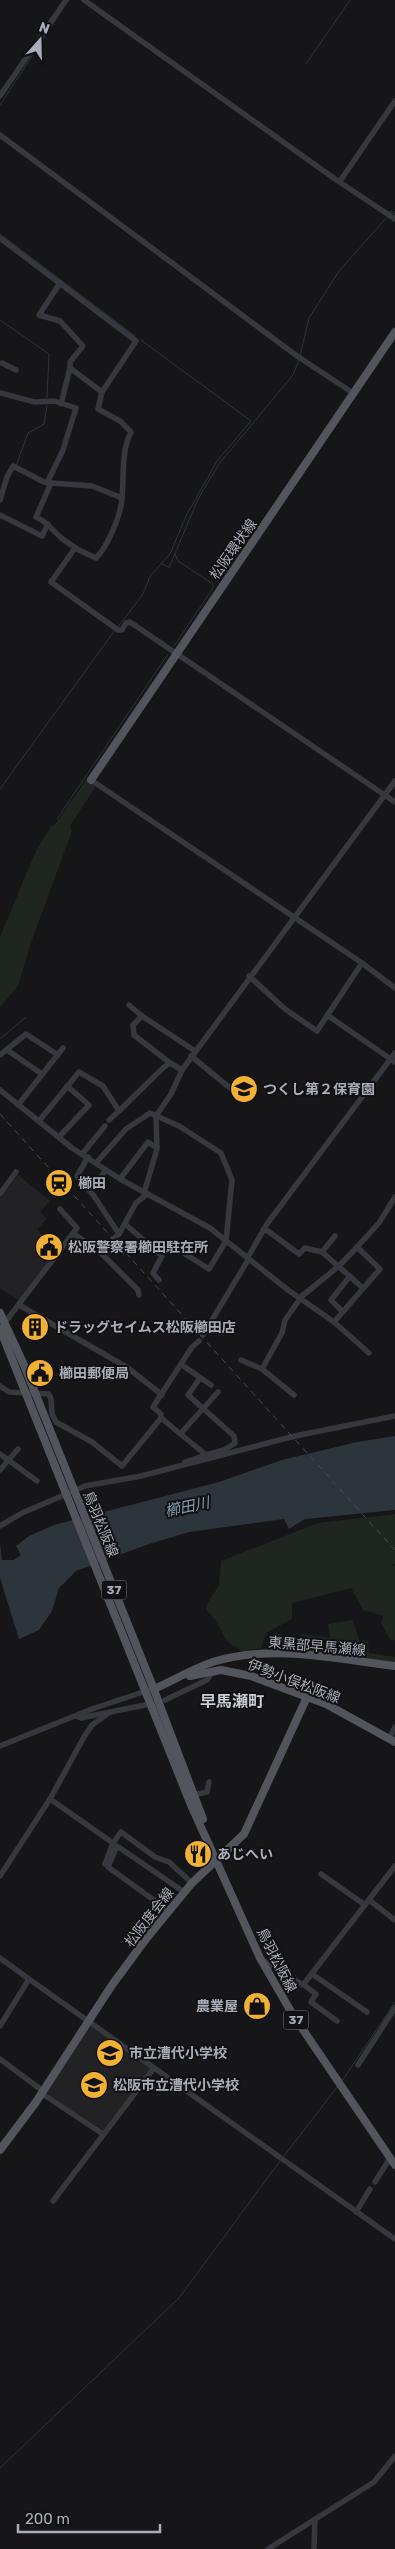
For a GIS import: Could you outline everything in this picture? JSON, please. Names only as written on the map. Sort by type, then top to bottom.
[{"type":"main road","name":"松阪環状線","points":[[91,780],[395,332]]},
{"type":"main road","name":"鳥羽松阪線","points":[[0,1313],[1,1327],[31,1392],[216,1859],[260,1958],[293,2016],[393,2161]]},
{"type":"main road","name":"東黒部早馬瀬線","points":[[148,1687],[178,1679],[210,1663],[254,1654],[298,1654],[395,1666]]},
{"type":"main road","name":"伊勢小俣松阪線","points":[[178,1679],[214,1670],[239,1672],[334,1708],[392,1740]]},
{"type":"main road","name":"鳥羽松阪線","points":[[148,1687],[194,1796],[216,1859]]},
{"type":"main road","name":"松阪度会線","points":[[0,2150],[42,2092],[130,1961],[192,1882],[248,1828],[308,1697]]},
{"type":"street","points":[[84,0],[340,182],[391,216]]},
{"type":"street","points":[[0,96],[66,1]]},
{"type":"street","points":[[340,182],[395,101]]},
{"type":"street","points":[[0,135],[299,357],[353,393]]},
{"type":"street","points":[[0,238],[136,341],[102,392],[98,409],[120,421],[131,432],[122,480],[122,498],[105,549],[96,558],[75,548],[48,524],[36,517],[63,450],[76,408],[47,402],[25,401],[0,393]]},
{"type":"street","points":[[60,283],[39,315],[60,321],[83,346],[70,362],[61,404]]},
{"type":"street","points":[[0,371],[1,362],[16,370]]},
{"type":"street","points":[[70,368],[102,392]]},
{"type":"street","points":[[0,500],[7,477],[16,468],[49,483],[92,486],[122,498]]},
{"type":"street","points":[[0,515],[42,536],[48,524]]},
{"type":"street","points":[[75,548],[51,582],[117,628],[122,630],[128,622],[395,802]]},
{"type":"street","points":[[91,780],[394,986]]},
{"type":"street","points":[[100,1252],[119,1234],[136,1203],[145,1194],[157,1148],[157,1115],[171,1094],[182,1070],[248,976],[395,781]]},
{"type":"street","points":[[248,976],[285,1009],[317,1031],[362,963]]},
{"type":"street","points":[[129,1005],[193,1054],[230,1088]]},
{"type":"street","points":[[327,1015],[393,1060]]},
{"type":"street","points":[[142,1016],[133,1024],[134,1035],[170,1064],[182,1070]]},
{"type":"street","points":[[0,1055],[26,1034],[58,1055]]},
{"type":"street","points":[[18,1105],[63,1048]]},
{"type":"street","points":[[7,1050],[42,1074]]},
{"type":"street","points":[[204,1335],[263,1230],[393,1060],[395,1053]]},
{"type":"street","points":[[109,1120],[149,1079],[170,1064]]},
{"type":"street","points":[[39,1121],[79,1072],[84,1073],[103,1086],[119,1111]]},
{"type":"street","points":[[59,1137],[89,1105],[67,1086]]},
{"type":"street","points":[[0,1090],[59,1137],[106,1170],[145,1194],[180,1210],[210,1228],[300,1299],[334,1322],[368,1353]]},
{"type":"street","points":[[96,1163],[126,1129],[148,1114],[157,1115],[179,1126],[221,1154],[232,1180],[226,1241],[209,1269],[171,1245]]},
{"type":"street","points":[[105,1126],[85,1155],[77,1176],[90,1191],[119,1234]]},
{"type":"street","points":[[120,1179],[148,1142],[154,1146]]},
{"type":"street","points":[[90,1191],[106,1170]]},
{"type":"street","points":[[0,1192],[16,1172]]},
{"type":"street","points":[[262,1369],[282,1333],[285,1320],[300,1299],[315,1283],[339,1266],[358,1247],[379,1223],[395,1197]]},
{"type":"street","points":[[1,1327],[77,1228],[60,1209]]},
{"type":"street","points":[[125,1224],[162,1256],[153,1273],[159,1280]]},
{"type":"street","points":[[263,1230],[268,1231],[299,1254],[305,1248],[322,1252],[363,1288]]},
{"type":"street","points":[[74,1234],[100,1252],[138,1290],[139,1295]]},
{"type":"street","points":[[322,1252],[335,1236]]},
{"type":"street","points":[[334,1322],[380,1269],[358,1247]]},
{"type":"street","points":[[342,1311],[331,1300],[350,1276]]},
{"type":"street","points":[[19,1305],[128,1368],[162,1395]]},
{"type":"street","points":[[199,1341],[192,1347],[153,1407],[160,1414],[161,1418],[206,1455]]},
{"type":"street","points":[[241,1360],[262,1369],[294,1396]]},
{"type":"street","points":[[182,1365],[211,1386]]},
{"type":"street","points":[[180,1467],[184,1462],[224,1450],[235,1443],[234,1436],[188,1395],[200,1378]]},
{"type":"street","points":[[0,1386],[9,1392],[31,1392],[50,1395],[51,1412],[56,1422],[87,1439],[122,1466],[161,1418]]},
{"type":"street","points":[[181,1433],[218,1392]]},
{"type":"street","points":[[0,1526],[22,1513],[72,1496],[85,1486],[180,1467],[296,1436],[395,1416]]},
{"type":"street","points":[[0,1470],[18,1449]]},
{"type":"street","points":[[0,1454],[37,1481]]},
{"type":"street","points":[[165,1700],[207,1680],[214,1670]]},
{"type":"street","points":[[0,1746],[148,1687]]},
{"type":"street","points":[[76,1716],[81,1718],[145,1705]]},
{"type":"street","points":[[0,1876],[50,1799],[92,1725],[110,1712]]},
{"type":"street","points":[[392,1740],[395,1727]]},
{"type":"street","points":[[194,1796],[207,1792],[209,1782]]},
{"type":"street","points":[[50,1799],[113,1843]]},
{"type":"street","points":[[105,1864],[113,1843],[121,1832],[155,1857],[169,1862],[192,1882]]},
{"type":"street","points":[[169,1911],[108,1867],[117,1846],[184,1892]]},
{"type":"street","points":[[304,1985],[395,1866]]},
{"type":"street","points":[[321,1874],[395,1920]]},
{"type":"street","points":[[0,1958],[395,2239]]},
{"type":"street","points":[[260,1958],[316,1994],[312,2002],[337,2021]]},
{"type":"street","points":[[312,1974],[367,2012]]},
{"type":"street","points":[[0,2026],[29,1979]]},
{"type":"street","points":[[358,2065],[395,2008]]},
{"type":"street","points":[[0,2059],[42,2092],[103,2134]]},
{"type":"street","points":[[53,2201],[154,2068]]},
{"type":"street","points":[[375,2182],[393,2161]]},
{"type":"street","points":[[356,2212],[370,2189]]},
{"type":"street","points":[[268,2549],[374,2482],[395,2456]]},
{"type":"street","points":[[314,2549],[315,2520]]},
{"type":"shaded area","points":[[86,780],[96,786],[70,826],[72,831],[33,937],[18,986],[0,1007],[0,937],[36,851],[51,827],[56,823]]},
{"type":"shaded area","points":[[18,1175],[50,1201],[40,1212],[47,1218],[37,1230],[42,1234],[39,1239],[39,1247],[52,1256],[20,1301],[0,1288],[0,1199]]},
{"type":"shaded area","points":[[395,1514],[395,1564],[391,1564],[395,1566],[395,1640],[391,1641],[381,1623],[383,1616],[363,1610],[351,1588],[292,1603],[292,1619],[266,1633],[261,1648],[241,1651],[237,1647],[232,1646],[225,1638],[216,1621],[206,1610],[206,1606],[219,1585],[221,1561],[318,1523]]},
{"type":"shaded area","points":[[353,1620],[359,1640],[368,1641],[369,1653],[395,1657],[395,1663],[295,1651],[292,1647],[299,1647],[301,1634],[330,1638],[328,1624]]},
{"type":"shaded area","name":"松阪市立漕代小学校","points":[[90,2025],[151,2068],[103,2130],[45,2093]]},
{"type":"water","name":"櫛田川","points":[[395,1436],[395,1510],[305,1519],[289,1529],[284,1519],[189,1532],[146,1545],[76,1571],[59,1588],[52,1611],[39,1630],[19,1639],[0,1578],[0,1544],[2,1560],[14,1560],[21,1555],[16,1546],[29,1536],[54,1525],[219,1482],[282,1460],[357,1442]]},
{"type":"waterway","points":[[306,64],[350,0]]},
{"type":"waterway","points":[[0,105],[68,1]]},
{"type":"waterway","points":[[390,213],[391,211],[395,214]]},
{"type":"waterway","points":[[300,356],[309,318],[339,271],[388,216]]},
{"type":"waterway","points":[[0,234],[135,336]]},
{"type":"waterway","points":[[0,320],[49,354],[47,398]]},
{"type":"waterway","points":[[118,627],[143,594],[150,576],[170,554],[186,516],[217,461],[251,421],[141,340]]},
{"type":"waterway","points":[[169,568],[198,499],[219,464],[293,375],[299,360]]},
{"type":"waterway","points":[[16,466],[28,433],[44,424],[47,405]]},
{"type":"waterway","points":[[174,646],[213,588],[213,584],[178,561],[175,554]]},
{"type":"waterway","points":[[162,564],[169,567]]},
{"type":"waterway","points":[[0,789],[115,630]]},
{"type":"waterway","points":[[57,819],[168,654]]},
{"type":"waterway","points":[[0,1039],[25,1018]]},
{"type":"waterway","points":[[342,2081],[395,2002]]},
{"type":"waterway","points":[[284,2156],[338,2086]]},
{"type":"waterway","points":[[0,2468],[179,2298],[280,2161]]},
{"type":"railway","points":[[0,1114],[395,1550]]},
{"type":"place","name":"つくし第２保育園","points":[[244,1089]]},
{"type":"place","name":"櫛田","points":[[59,1183]]},
{"type":"place","name":"松阪警察署櫛田駐在所","points":[[49,1247]]},
{"type":"place","name":"ドラッグセイムス松阪櫛田店","points":[[35,1327]]},
{"type":"place","name":"櫛田郵便局","points":[[40,1373]]},
{"type":"place","name":"あじへい","points":[[198,1854]]},
{"type":"place","name":"農業屋","points":[[257,2006]]},
{"type":"place","name":"市立漕代小学校","points":[[110,2053]]},
{"type":"place","name":"松阪市立漕代小学校","points":[[94,2085]]},
{"type":"district","name":"早馬瀬町","points":[[232,1701]]}]
